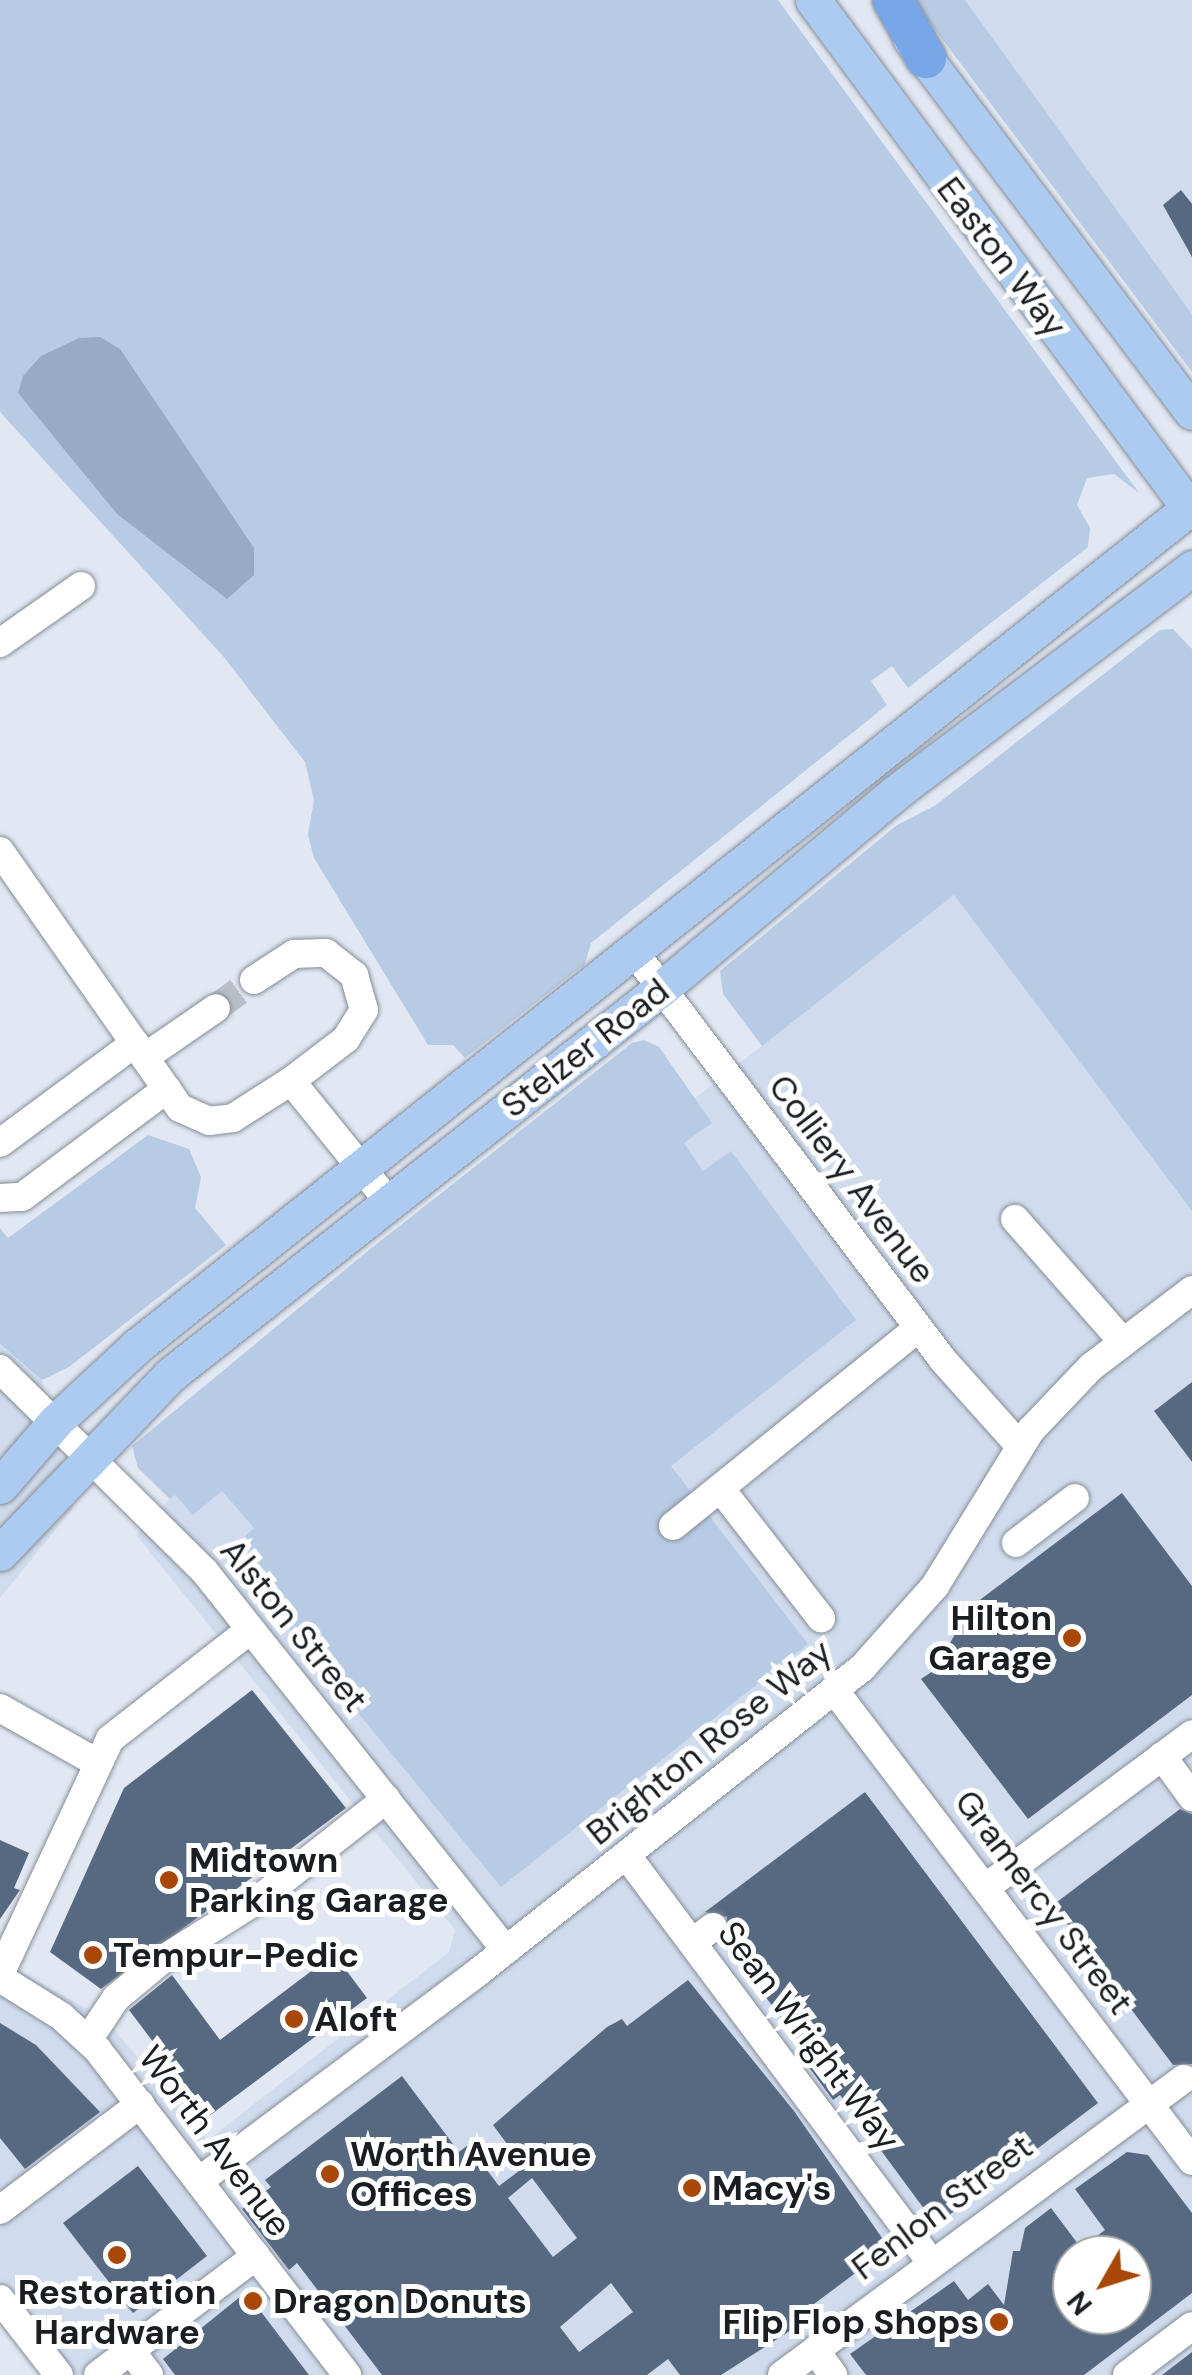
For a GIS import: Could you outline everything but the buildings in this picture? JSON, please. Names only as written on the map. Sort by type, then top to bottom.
[{"type":"highway","points":[[893,0],[926,58]]},
{"type":"main road","name":"Easton Way","points":[[813,0],[1191,509]]},
{"type":"main road","name":"Easton Way","points":[[879,0],[1192,412]]},
{"type":"main road","name":"Stelzer Road","points":[[0,1486],[54,1422],[137,1346],[1191,509]]},
{"type":"main road","name":"Stelzer Road","points":[[0,1553],[90,1454],[170,1375],[662,988],[896,793],[1192,568]]},
{"type":"street","points":[[0,643],[81,586]]},
{"type":"street","points":[[0,851],[180,1108],[209,1121],[233,1118],[291,1080],[346,1039],[364,1010],[354,975],[326,953],[294,954],[254,980]]},
{"type":"street","name":"Colliery Avenue","points":[[634,953],[918,1328],[1019,1444]]},
{"type":"street","points":[[0,1142],[140,1050],[216,1008]]},
{"type":"street","points":[[291,1080],[389,1202]]},
{"type":"street","points":[[0,1198],[22,1197],[167,1088]]},
{"type":"street","points":[[1015,1219],[1123,1342]]},
{"type":"street","name":"Brighton Rose Way","points":[[199,2181],[506,1950],[834,1691],[929,1594],[1019,1444],[1123,1342],[1192,1290]]},
{"type":"street","points":[[673,1526],[918,1328]]},
{"type":"street","name":"Alston Street","points":[[0,1369],[170,1534],[506,1950]]},
{"type":"street","points":[[720,1488],[821,1618]]},
{"type":"street","points":[[1016,1543],[1085,1498]]},
{"type":"street","points":[[0,1976],[94,1761],[110,1739],[250,1630]]},
{"type":"street","name":"Gramercy Street","points":[[834,1691],[1192,2161]]},
{"type":"street","points":[[0,1708],[94,1761]]},
{"type":"street","points":[[986,1888],[1192,1734]]},
{"type":"street","points":[[1162,1756],[1192,1797]]},
{"type":"street","points":[[88,2040],[116,1998],[162,1960],[260,1899],[386,1800]]},
{"type":"street","name":"Sean Wright Way","points":[[626,1856],[703,1935],[849,2131],[932,2262]]},
{"type":"street","name":"Worth Avenue","points":[[0,1976],[88,2040],[347,2375]]},
{"type":"street","name":"Fenlon Street","points":[[782,2375],[1149,2102],[1178,2071],[1152,2073],[1117,2060]]},
{"type":"street","points":[[0,2210],[140,2104]]},
{"type":"street","points":[[98,2375],[256,2256]]},
{"type":"street","points":[[5,2315],[59,2375]]},
{"type":"street","points":[[1127,2375],[1192,2326]]},
{"type":"street","points":[[815,2350],[833,2375]]},
{"type":"street","points":[[130,2351],[149,2375]]},
{"type":"shaded area","points":[[0,0],[778,0],[1139,493],[1114,474],[1087,478],[1077,505],[1090,528],[1088,547],[908,688],[892,666],[871,681],[887,705],[591,943],[585,964],[465,1058],[453,1045],[428,1045],[314,858],[308,835],[314,800],[305,762],[223,656],[0,412]]},
{"type":"shaded area","points":[[913,0],[965,0],[1192,314],[1192,372]]},
{"type":"shaded area","points":[[965,0],[1192,0],[1192,314],[969,6]]},
{"type":"shaded area","points":[[100,337],[120,349],[254,548],[254,575],[227,599],[117,514],[18,393],[23,376],[41,356],[79,338]]},
{"type":"shaded area","points":[[1173,629],[1192,649],[1192,1211],[954,895],[762,1046],[723,994],[720,971],[897,825],[936,805],[1160,630]]},
{"type":"shaded area","points":[[954,895],[1192,1211],[1192,2375],[40,2375],[0,2319],[0,1961],[104,2018],[208,2140],[449,1952],[455,1930],[136,1535],[174,1494],[200,1486]]},
{"type":"shaded area","points":[[644,1040],[659,1047],[712,1123],[684,1143],[703,1171],[731,1151],[856,1320],[671,1466],[808,1644],[501,1887],[227,1553],[254,1528],[222,1491],[193,1515],[175,1495],[170,1499],[138,1468],[132,1446],[369,1250],[632,1043]]},
{"type":"shaded area","points":[[148,1135],[189,1149],[201,1177],[195,1208],[226,1245],[69,1367],[42,1380],[0,1344],[0,1228],[8,1238]]},
{"type":"shaded area","points":[[0,1345],[42,1380],[74,1507],[0,1598]]},
{"type":"tunnel","points":[[216,1008],[254,980]]},
{"type":"place","name":"Hilton Garage","points":[[1072,1638]]},
{"type":"place","name":"Midtown Parking Garage","points":[[169,1880]]},
{"type":"place","name":"Tempur-Pedic","points":[[93,1955]]},
{"type":"place","name":"Aloft","points":[[294,2019]]},
{"type":"place","name":"Worth Avenue Offices","points":[[330,2174]]},
{"type":"place","name":"Macy's","points":[[692,2188]]},
{"type":"place","name":"Restoration Hardware","points":[[117,2255]]},
{"type":"place","name":"Dragon Donuts","points":[[253,2301]]},
{"type":"place","name":"Flip Flop Shops","points":[[999,2322]]}]
